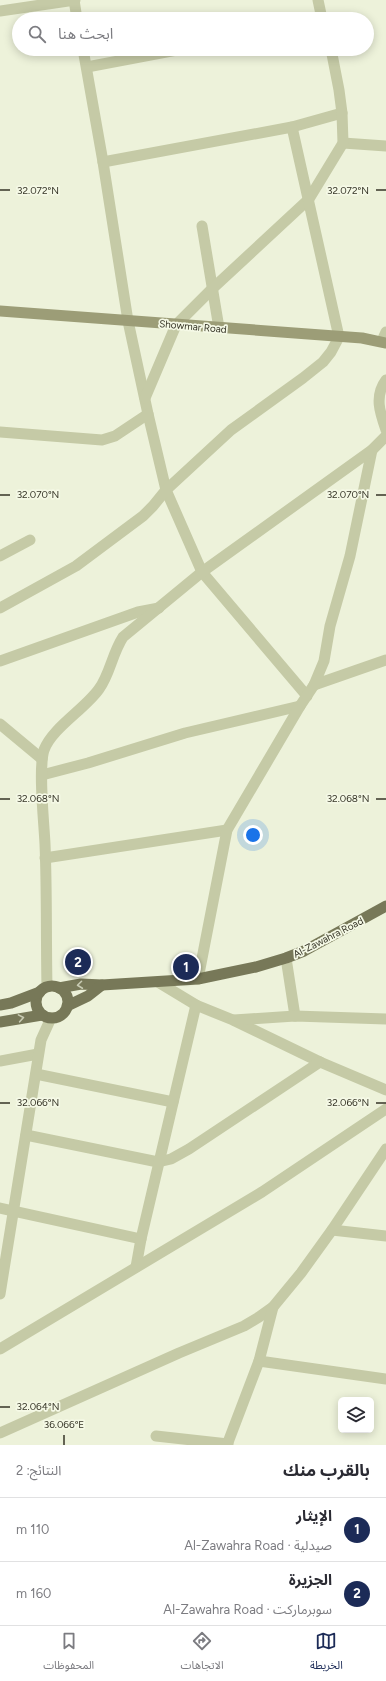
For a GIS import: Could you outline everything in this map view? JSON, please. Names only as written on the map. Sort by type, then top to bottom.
[{"type":"main road","name":"Showmar Road","points":[[0,311],[339,337],[385,339]]},
{"type":"main road","name":"Al-Zawahra Road","points":[[59,988],[81,984],[102,985],[198,979],[256,967],[304,951],[386,906]]},
{"type":"main road","points":[[0,1022],[61,1014],[67,1006],[88,996],[102,985]]},
{"type":"main road","points":[[0,1005],[11,1003],[53,986],[59,988],[65,994],[67,1006]]},
{"type":"main road","points":[[43,989],[37,995],[36,1004],[39,1012],[47,1016]]},
{"type":"street","points":[[0,11],[74,0],[76,12]]},
{"type":"street","points":[[318,0],[321,12]]},
{"type":"street","points":[[85,56],[128,321],[166,490],[202,572],[307,696]]},
{"type":"street","points":[[87,67],[145,56]]},
{"type":"street","points":[[145,398],[176,325],[212,289],[309,199],[343,143],[342,113],[339,90],[332,56]]},
{"type":"street","points":[[103,162],[292,127],[342,113]]},
{"type":"street","points":[[0,608],[76,566],[96,552],[142,516],[153,506],[166,490],[231,430],[303,378],[323,362],[331,352],[339,337],[331,307],[309,199],[292,127]]},
{"type":"street","points":[[343,143],[386,146]]},
{"type":"street","points":[[202,226],[219,328]]},
{"type":"street","points":[[386,380],[381,389],[379,404],[386,430]]},
{"type":"street","points":[[0,432],[102,440],[115,436],[148,414]]},
{"type":"street","points":[[43,989],[45,858],[42,759],[46,746],[58,730],[99,689],[123,637],[202,572],[372,450],[386,436]]},
{"type":"street","points":[[198,979],[227,830],[300,706],[314,685],[324,661],[330,626],[350,556],[372,450]]},
{"type":"street","points":[[0,556],[30,540]]},
{"type":"street","points":[[0,661],[138,612],[161,607]]},
{"type":"street","points":[[314,685],[386,660]]},
{"type":"street","points":[[42,775],[88,763],[185,733],[300,706]]},
{"type":"street","points":[[0,724],[42,759]]},
{"type":"street","points":[[45,858],[227,830]]},
{"type":"street","points":[[286,958],[295,1016]]},
{"type":"street","points":[[158,982],[196,1005],[233,1020],[320,1062],[386,1090]]},
{"type":"street","points":[[136,1267],[158,1162],[196,1005]]},
{"type":"street","points":[[0,1292],[38,1054],[47,1016]]},
{"type":"street","points":[[233,1020],[295,1016],[386,1018]]},
{"type":"street","points":[[0,1061],[38,1054]]},
{"type":"street","points":[[26,1135],[158,1162],[171,1159],[189,1149],[320,1062]]},
{"type":"street","points":[[36,1074],[173,1102]]},
{"type":"street","points":[[0,1349],[262,1192],[386,1109]]},
{"type":"street","points":[[0,1433],[179,1353],[244,1326],[273,1307],[332,1230],[386,1149]]},
{"type":"street","points":[[0,1208],[141,1239]]},
{"type":"street","points":[[332,1230],[386,1236]]},
{"type":"street","points":[[156,1436],[227,1445],[259,1361],[273,1307]]},
{"type":"street","points":[[259,1361],[386,1379]]},
{"type":"place","name":"الجزيرة","points":[[78,962]]},
{"type":"place","name":"الإيثار","points":[[186,967]]}]
